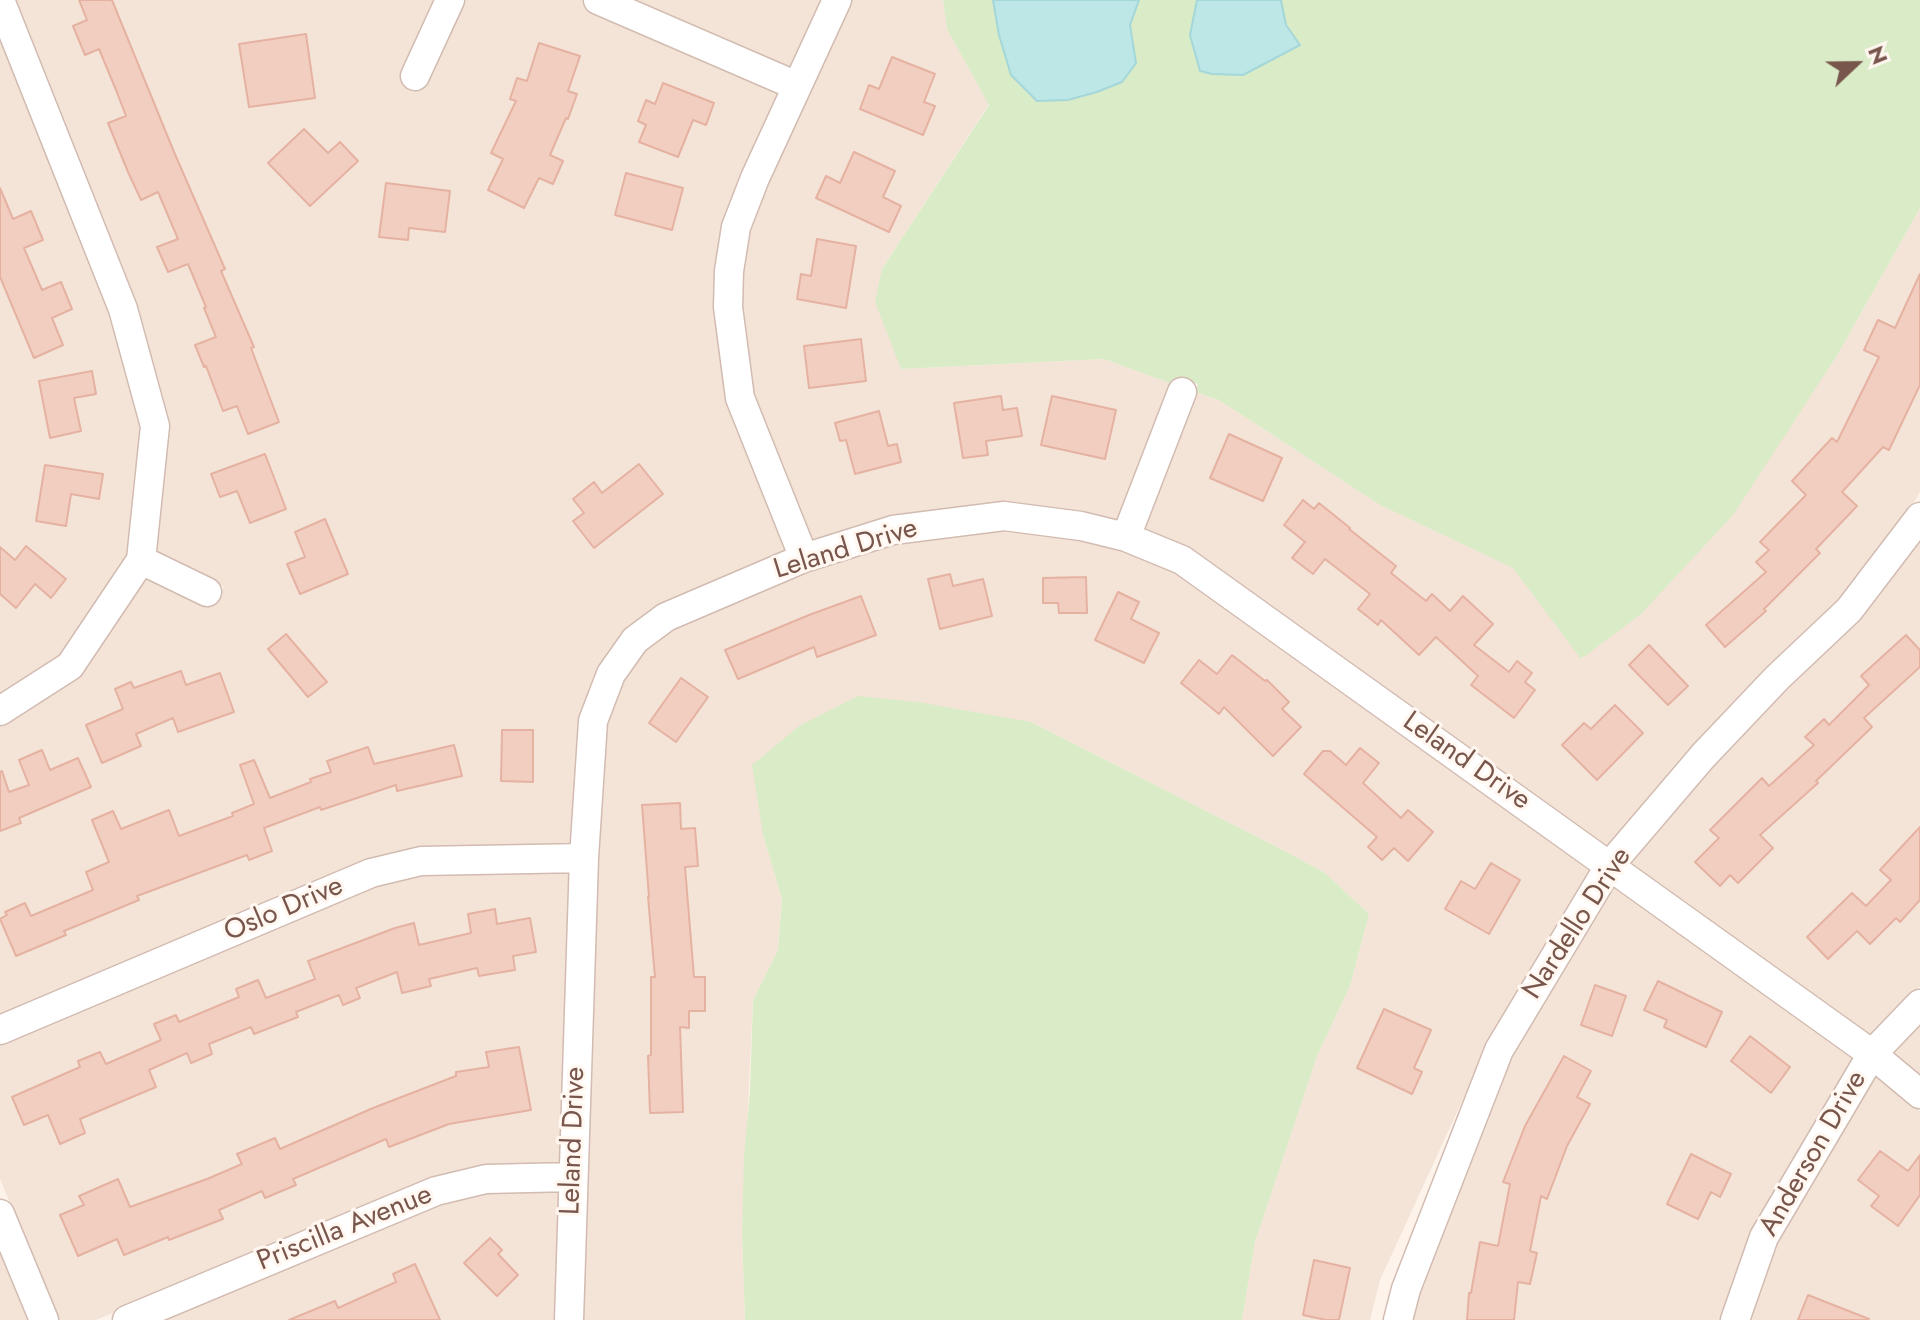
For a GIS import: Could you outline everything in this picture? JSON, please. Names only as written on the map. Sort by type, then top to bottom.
[{"type":"street","points":[[0,0],[123,309],[155,426],[141,560],[70,666],[0,711]]},
{"type":"street","points":[[415,76],[450,0]]},
{"type":"street","points":[[598,0],[797,86]]},
{"type":"street","points":[[804,558],[740,398],[728,307],[729,271],[736,227],[755,178],[837,0]]},
{"type":"street","points":[[1126,537],[1182,392]]},
{"type":"street","name":"Leland Drive","points":[[569,1320],[584,858],[593,721],[611,674],[635,640],[666,617],[804,558],[893,530],[1004,516],[1081,526],[1126,537],[1182,560],[1872,1054],[1920,1094]]},
{"type":"street","name":"Nardello Drive","points":[[1398,1320],[1406,1289],[1499,1050],[1610,865],[1703,756],[1777,678],[1849,610],[1920,517]]},
{"type":"street","points":[[141,560],[207,592]]},
{"type":"street","name":"Oslo Drive","points":[[0,1030],[371,873],[421,861],[584,858]]},
{"type":"street","name":"Anderson Drive","points":[[1735,1320],[1764,1237],[1872,1054],[1920,1004]]},
{"type":"street","name":"Priscilla Avenue","points":[[127,1320],[436,1191],[486,1179],[572,1177]]},
{"type":"street","points":[[0,1214],[44,1320]]},
{"type":"shaded area","points":[[14,0],[943,0],[947,29],[989,104],[882,269],[902,369],[1104,359],[1172,384],[1118,523],[955,509],[625,634],[572,846],[422,849],[0,1017],[0,725],[145,576],[211,608],[224,587],[154,553],[168,426]]},
{"type":"shaded area","points":[[0,35],[111,313],[142,428],[128,557],[61,658],[0,697]]},
{"type":"shaded area","points":[[1920,208],[1920,492],[1907,515],[1839,603],[1609,848],[1261,602],[1141,531],[1195,392],[1219,400],[1380,505],[1514,568],[1582,659],[1838,354]]},
{"type":"shaded area","points":[[1003,528],[1077,537],[1120,548],[1175,570],[1594,869],[1487,1047],[1380,1280],[1370,1320],[1242,1320],[1255,1242],[1317,1056],[1350,986],[1369,914],[1325,873],[1031,722],[763,835],[782,899],[778,950],[753,1000],[742,1234],[745,1320],[582,1320],[597,858],[605,723],[622,678],[645,648],[672,626],[808,569],[895,541]]},
{"type":"shaded area","points":[[1920,538],[1920,986],[1871,1038],[1628,862],[1712,763]]},
{"type":"shaded area","points":[[571,870],[560,1165],[434,1179],[96,1320],[58,1320],[0,1179],[0,1042],[374,884],[421,873]]},
{"type":"shaded area","points":[[1614,883],[1856,1058],[1721,1320],[1396,1320],[1510,1055]]},
{"type":"shaded area","points":[[1920,1021],[1920,1077],[1890,1052]]},
{"type":"shaded area","points":[[1875,1073],[1920,1111],[1920,1320],[1748,1320],[1776,1241]]},
{"type":"shaded area","points":[[559,1189],[556,1320],[156,1320],[439,1202],[486,1191]]},
{"type":"shaded area","points":[[0,1247],[30,1320],[0,1320]]},
{"type":"green space","points":[[943,0],[993,0],[999,35],[1011,74],[1131,43],[1130,25],[1139,0],[1197,0],[1212,74],[1243,75],[1299,45],[1286,25],[1281,0],[1920,0],[1920,208],[1838,354],[1733,515],[1640,615],[1581,659],[1513,568],[1380,505],[1219,400],[1195,392],[1198,384],[1174,378],[1172,384],[1104,359],[901,369],[875,302],[882,269],[989,105],[947,29]]},
{"type":"green space","points":[[858,696],[918,702],[1031,722],[1325,873],[1369,914],[1350,986],[1317,1056],[1255,1242],[1242,1320],[745,1320],[742,1234],[753,1000],[778,950],[782,899],[763,835],[752,765],[799,726]]},
{"type":"water","points":[[993,0],[1139,0],[1130,25],[1136,63],[1122,82],[1097,92],[1068,100],[1037,101],[1011,75]]},
{"type":"water","points":[[1197,0],[1281,0],[1286,25],[1300,45],[1243,75],[1200,71],[1190,35]]},
{"type":"building","points":[[79,0],[112,0],[225,269],[221,271],[254,347],[251,348],[279,422],[248,434],[237,406],[223,411],[195,345],[216,337],[206,307],[188,264],[168,272],[157,247],[178,239],[158,192],[141,200],[128,172],[108,123],[126,116],[99,49],[85,55],[73,26],[87,20]]},
{"type":"building","points":[[306,34],[315,98],[249,107],[239,44]]},
{"type":"building","points":[[539,43],[580,56],[568,91],[577,94],[550,155],[563,161],[553,184],[539,178],[524,208],[488,190],[503,159],[491,153],[516,101],[510,99],[517,78],[527,81]]},
{"type":"building","points":[[892,57],[935,74],[924,102],[935,106],[923,135],[860,109],[869,85],[879,89]]},
{"type":"building","points":[[663,83],[714,103],[706,125],[693,120],[678,157],[639,142],[646,125],[638,121],[646,100],[655,104]]},
{"type":"building","points":[[304,129],[328,153],[340,142],[358,161],[310,206],[268,163]]},
{"type":"building","points":[[854,152],[895,171],[883,197],[901,206],[889,232],[816,198],[826,176],[840,183]]},
{"type":"building","points":[[626,173],[683,188],[672,230],[615,215]]},
{"type":"building","points":[[386,183],[450,191],[445,232],[409,228],[408,240],[379,237]]},
{"type":"building","points":[[0,188],[13,219],[31,211],[43,240],[24,248],[42,290],[61,282],[72,309],[52,318],[63,345],[34,358],[0,277]]},
{"type":"building","points":[[817,239],[856,246],[846,308],[797,299],[801,274],[811,276]]},
{"type":"building","points":[[1920,274],[1920,385],[1889,450],[1883,447],[1842,492],[1857,506],[1816,549],[1820,553],[1764,609],[1766,611],[1725,647],[1706,625],[1766,572],[1756,562],[1769,550],[1760,542],[1806,495],[1792,481],[1832,438],[1837,442],[1879,357],[1864,350],[1878,320],[1895,328]]},
{"type":"building","points":[[861,339],[866,381],[809,388],[804,346]]},
{"type":"building","points":[[92,371],[96,394],[74,398],[81,431],[50,438],[39,381]]},
{"type":"building","points":[[1001,396],[1003,410],[1017,408],[1022,436],[986,441],[988,455],[963,458],[954,403]]},
{"type":"building","points":[[1052,396],[1116,410],[1105,459],[1041,445]]},
{"type":"building","points":[[879,411],[888,446],[897,444],[901,462],[855,474],[846,440],[840,441],[835,423]]},
{"type":"building","points":[[1229,434],[1282,458],[1263,501],[1210,478]]},
{"type":"building","points":[[265,454],[286,509],[250,523],[237,491],[220,497],[211,474]]},
{"type":"building","points":[[639,464],[663,494],[594,548],[573,521],[584,513],[573,499],[594,482],[602,493]]},
{"type":"building","points":[[45,465],[103,474],[99,499],[71,494],[66,526],[36,521]]},
{"type":"building","points":[[1303,500],[1314,509],[1319,503],[1350,528],[1396,566],[1391,573],[1426,601],[1432,594],[1450,611],[1463,596],[1493,624],[1474,645],[1509,672],[1517,661],[1532,673],[1525,682],[1535,690],[1514,718],[1471,685],[1478,676],[1436,637],[1419,655],[1381,620],[1378,625],[1358,609],[1370,594],[1325,559],[1313,574],[1292,558],[1305,542],[1284,525]]},
{"type":"building","points":[[325,519],[348,574],[300,594],[287,564],[305,557],[295,532]]},
{"type":"building","points":[[26,546],[66,579],[51,598],[35,584],[16,608],[0,594],[0,547],[15,560]]},
{"type":"building","points":[[950,574],[953,586],[983,579],[992,616],[940,629],[928,579]]},
{"type":"building","points":[[1086,577],[1087,613],[1059,613],[1058,603],[1043,603],[1043,578]]},
{"type":"building","points":[[1118,592],[1139,602],[1131,619],[1159,633],[1144,663],[1095,640]]},
{"type":"building","points":[[861,596],[876,635],[817,657],[814,647],[738,679],[725,650]]},
{"type":"building","points":[[286,634],[327,682],[308,697],[268,649]]},
{"type":"building","points":[[1906,635],[1920,650],[1920,667],[1864,718],[1872,727],[1816,781],[1818,783],[1760,835],[1773,848],[1738,883],[1730,875],[1720,886],[1695,862],[1719,838],[1710,830],[1762,778],[1769,786],[1814,745],[1805,737],[1824,719],[1829,725],[1869,685],[1861,676]]},
{"type":"building","points":[[1649,645],[1688,686],[1668,705],[1629,665]]},
{"type":"building","points":[[1232,655],[1267,680],[1289,702],[1282,709],[1301,727],[1273,756],[1224,707],[1219,714],[1181,683],[1199,660],[1217,674]]},
{"type":"building","points":[[181,671],[186,685],[220,673],[234,712],[178,732],[173,718],[136,734],[141,746],[102,763],[86,725],[123,709],[115,689],[131,682],[134,688]]},
{"type":"building","points":[[681,678],[708,697],[676,742],[649,723]]},
{"type":"building","points":[[1615,705],[1643,733],[1597,780],[1562,745],[1584,723],[1591,729]]},
{"type":"building","points":[[502,730],[533,730],[533,782],[501,781]]},
{"type":"building","points":[[454,745],[462,776],[397,791],[396,785],[321,810],[320,807],[264,828],[272,851],[249,860],[247,855],[137,896],[139,900],[64,931],[66,935],[16,956],[0,919],[7,915],[5,912],[25,903],[31,916],[93,890],[86,872],[109,862],[92,820],[113,811],[121,829],[169,810],[179,836],[233,816],[232,813],[254,804],[240,765],[254,760],[270,798],[331,772],[327,761],[368,747],[374,764]]},
{"type":"building","points":[[1360,748],[1379,763],[1363,783],[1401,818],[1408,810],[1433,832],[1408,861],[1394,848],[1382,860],[1368,847],[1377,837],[1304,774],[1323,751],[1330,751],[1346,765]]},
{"type":"building","points":[[42,750],[50,770],[78,758],[91,787],[19,818],[21,823],[0,831],[0,772],[9,792],[29,785],[19,760]]},
{"type":"building","points":[[680,803],[681,829],[695,828],[698,866],[685,867],[694,977],[705,977],[705,1011],[689,1011],[689,1028],[680,1027],[683,1112],[650,1113],[648,1056],[651,1055],[651,977],[655,977],[642,805]]},
{"type":"building","points":[[1920,827],[1920,900],[1900,922],[1896,918],[1870,944],[1857,931],[1828,959],[1807,937],[1852,893],[1866,906],[1891,880],[1880,870]]},
{"type":"building","points":[[1491,863],[1520,880],[1489,934],[1445,909],[1461,881],[1475,889]]},
{"type":"building","points":[[495,909],[497,924],[530,918],[536,952],[513,956],[515,970],[479,976],[477,968],[429,979],[431,986],[402,993],[397,972],[356,988],[360,998],[343,1005],[339,995],[296,1012],[298,1017],[254,1034],[251,1027],[209,1044],[212,1054],[191,1063],[187,1053],[149,1070],[156,1087],[80,1119],[85,1133],[60,1144],[48,1115],[24,1125],[12,1097],[80,1067],[78,1061],[100,1052],[106,1064],[161,1040],[154,1024],[176,1015],[179,1022],[239,997],[236,989],[258,980],[266,998],[315,979],[308,961],[414,923],[419,945],[471,933],[468,914]]},
{"type":"building","points":[[1658,981],[1722,1012],[1706,1047],[1664,1027],[1667,1020],[1644,1010]]},
{"type":"building","points":[[1595,985],[1626,996],[1612,1036],[1581,1025]]},
{"type":"building","points":[[1384,1009],[1431,1030],[1414,1068],[1422,1072],[1412,1094],[1357,1068]]},
{"type":"building","points":[[1750,1036],[1790,1067],[1771,1093],[1731,1061]]},
{"type":"building","points":[[519,1047],[531,1110],[449,1124],[389,1147],[386,1139],[293,1179],[296,1185],[265,1198],[262,1191],[219,1210],[223,1219],[124,1255],[117,1239],[78,1256],[60,1215],[84,1205],[79,1196],[118,1179],[130,1207],[207,1179],[242,1164],[237,1154],[275,1138],[280,1149],[456,1076],[456,1072],[489,1067],[486,1052]]},
{"type":"building","points":[[1564,1056],[1591,1071],[1577,1097],[1590,1104],[1567,1146],[1547,1199],[1541,1196],[1530,1251],[1537,1253],[1530,1284],[1518,1282],[1514,1320],[1467,1320],[1469,1293],[1480,1242],[1498,1246],[1510,1184],[1503,1182],[1525,1126]]},
{"type":"building","points":[[1880,1151],[1908,1171],[1920,1155],[1920,1195],[1898,1226],[1871,1206],[1879,1196],[1858,1180]]},
{"type":"building","points":[[1691,1154],[1731,1174],[1720,1197],[1711,1192],[1698,1219],[1667,1204]]},
{"type":"building","points":[[490,1238],[502,1250],[498,1254],[518,1275],[497,1296],[464,1263]]},
{"type":"building","points":[[1314,1260],[1350,1268],[1339,1320],[1303,1315]]},
{"type":"building","points":[[415,1264],[440,1320],[289,1320],[335,1301],[338,1308],[396,1282],[393,1274]]},
{"type":"building","points":[[1808,1295],[1869,1319],[1798,1320]]}]
